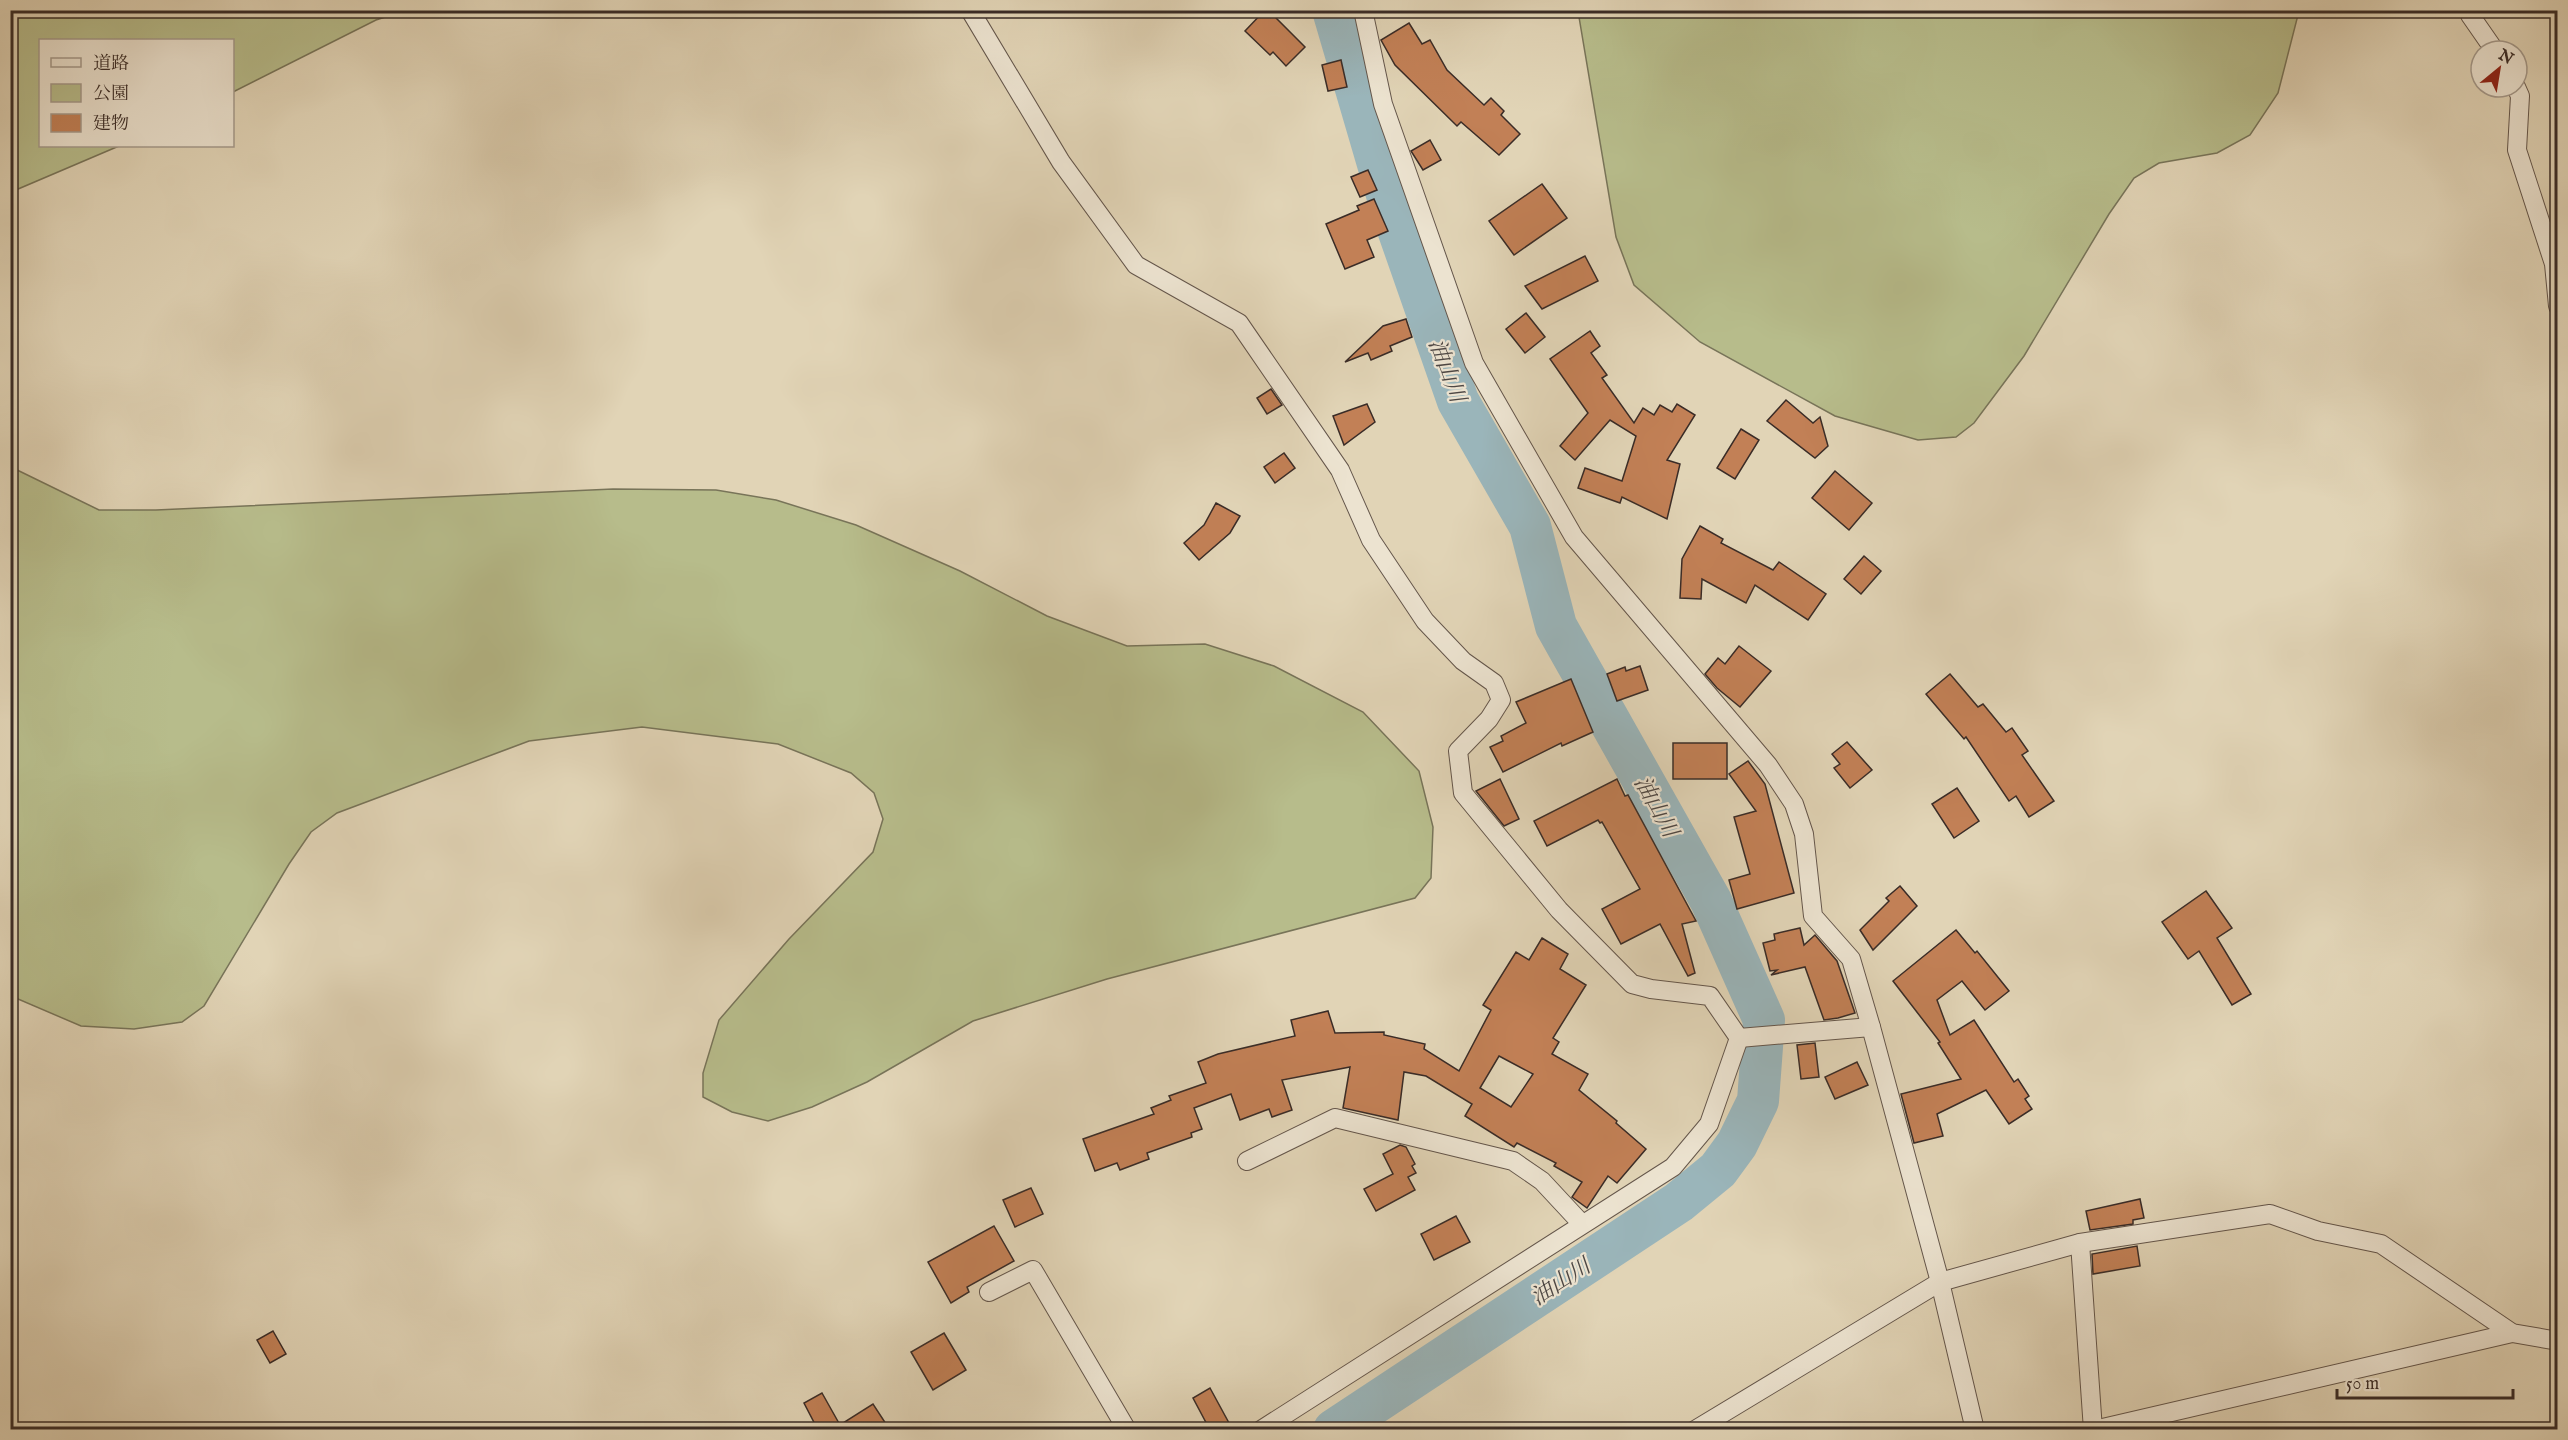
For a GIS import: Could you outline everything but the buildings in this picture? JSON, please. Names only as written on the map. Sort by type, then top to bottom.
[{"type":"street","points":[[970,10],[1061,162],[1136,265],[1239,323],[1340,470],[1371,540],[1425,621],[1463,660],[1494,683],[1501,700],[1489,719],[1458,751],[1463,793],[1559,910],[1632,984],[1651,989],[1710,996],[1739,1038]]},
{"type":"street","points":[[1363,10],[1383,104],[1474,363],[1574,537],[1768,765],[1794,804],[1804,834],[1813,916],[1851,959],[1940,1282],[1975,1430]]},
{"type":"street","points":[[2470,10],[2470,15],[2487,39]]},
{"type":"street","points":[[2520,99],[2517,150],[2554,264],[2558,306]]},
{"type":"street","points":[[1739,1038],[1871,1027]]},
{"type":"street","points":[[1261,1430],[1673,1167],[1709,1124],[1739,1038]]},
{"type":"street","points":[[1246,1161],[1335,1118],[1513,1161],[1542,1181],[1582,1224]]},
{"type":"street","points":[[1695,1430],[1940,1282],[2079,1244],[2271,1214],[2318,1231],[2381,1244],[2512,1333]]},
{"type":"street","points":[[2079,1244],[2093,1430],[2512,1333],[2558,1341]]},
{"type":"street","points":[[989,1292],[1033,1270],[1127,1430]]},
{"type":"green space","points":[[11,10],[404,10],[376,20],[234,91],[234,39],[39,39],[39,147],[117,147],[11,192]]},
{"type":"green space","points":[[1578,11],[2299,11],[2278,93],[2250,135],[2217,153],[2159,163],[2134,178],[2109,214],[2024,356],[1974,423],[1956,437],[1918,440],[1835,416],[1700,342],[1634,285],[1616,237]]},
{"type":"green space","points":[[11,467],[99,510],[156,510],[613,489],[716,490],[776,500],[856,525],[960,571],[1047,616],[1127,646],[1205,644],[1274,666],[1363,712],[1419,771],[1433,827],[1431,878],[1415,898],[1107,979],[973,1021],[867,1082],[812,1107],[768,1121],[732,1112],[703,1097],[703,1073],[719,1020],[789,939],[873,852],[883,819],[874,793],[851,773],[778,744],[642,727],[529,741],[337,813],[311,832],[289,864],[204,1006],[182,1022],[134,1029],[81,1026],[11,996]]},
{"type":"waterway","name":"油山川","points":[[1333,10],[1393,215],[1458,401],[1530,526],[1556,626],[1711,901],[1764,1020],[1758,1101],[1737,1144],[1718,1170],[1679,1202],[1334,1430]]}]
